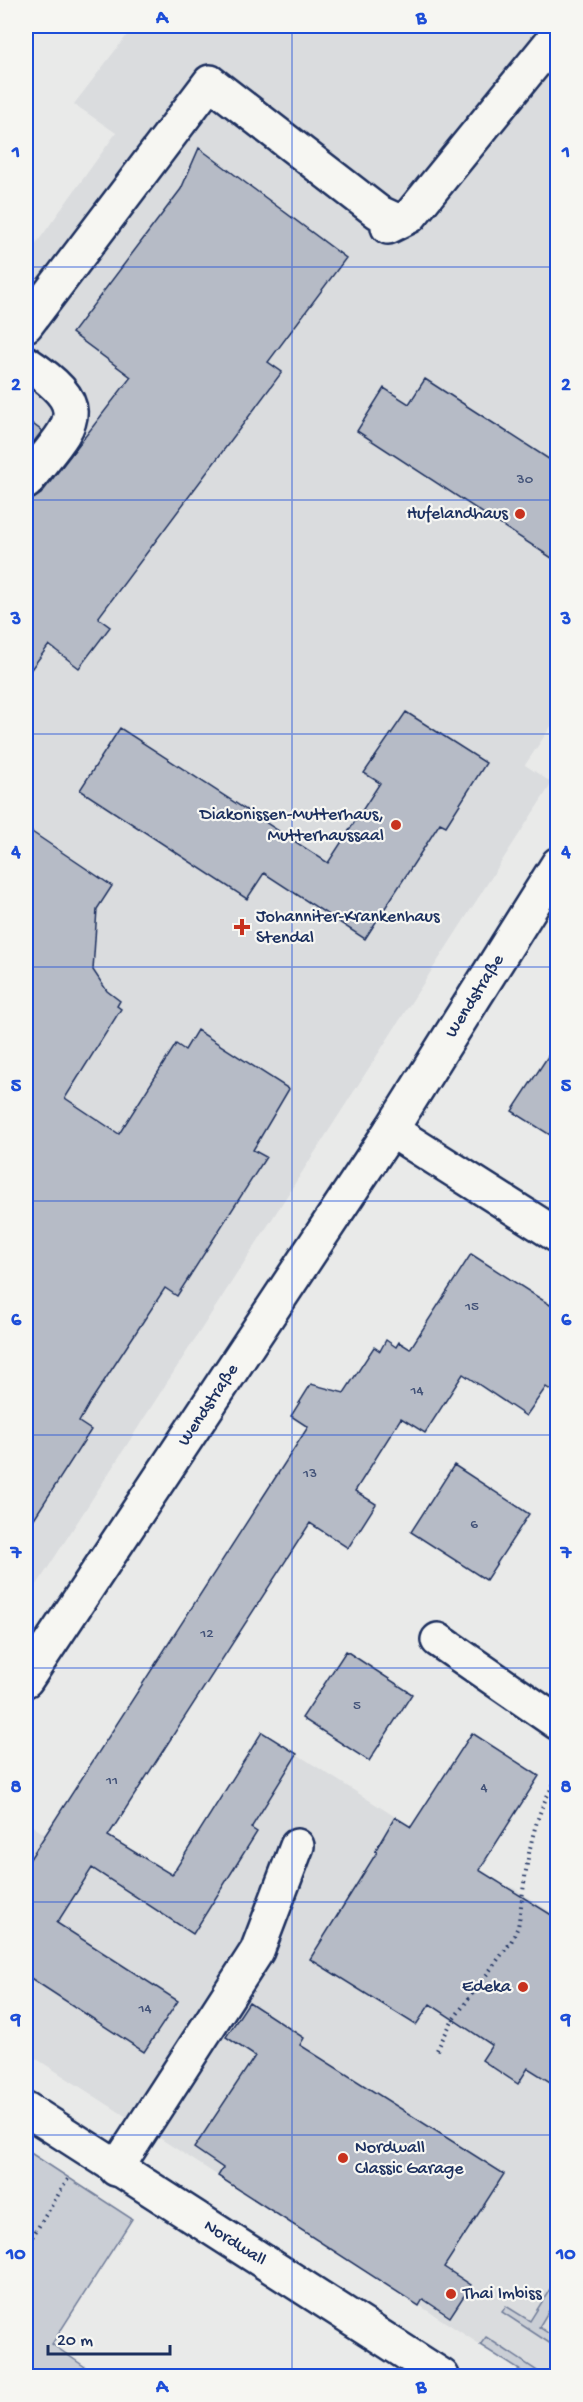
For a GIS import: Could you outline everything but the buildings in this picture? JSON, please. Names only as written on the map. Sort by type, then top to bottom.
[{"type":"street","points":[[26,325],[210,82],[378,212],[391,218],[388,227],[410,216],[558,34]]},
{"type":"street","points":[[26,482],[70,424],[70,403],[58,386],[35,369]]},
{"type":"street","name":"Wendstraße","points":[[26,1680],[391,1130],[558,864]]},
{"type":"street","points":[[391,1130],[558,1236]]},
{"type":"street","points":[[438,1640],[558,1723]]},
{"type":"street","points":[[116,2169],[257,1951],[297,1846]]},
{"type":"street","name":"Nordwall","points":[[26,2109],[116,2169],[442,2376]]},
{"type":"path","points":[[437,2050],[452,2021],[511,1942],[518,1927],[537,1815],[545,1795],[558,1778]]},
{"type":"path","points":[[26,2247],[87,2150]]},
{"type":"shaded area","name":"Johanniter-Krankenhaus Stendal","points":[[134,26],[557,26],[558,716],[525,765],[552,783],[26,1602],[26,355],[40,336],[26,326],[26,258],[116,133],[74,104]]},
{"type":"shaded area","points":[[262,1732],[504,1886],[512,1887],[557,1916],[557,2376],[529,2376],[26,2052],[26,1822],[46,1835],[43,1839],[151,1907]]},
{"type":"shaded area","points":[[26,2150],[132,2219],[52,2344],[98,2376],[26,2376]]},
{"type":"shaded area","points":[[557,2278],[557,2297],[539,2327],[557,2339],[557,2348],[502,2312],[506,2306],[530,2321]]},
{"type":"shaded area","points":[[486,2337],[542,2374],[529,2376],[480,2345]]},
{"type":"place","name":"Hufelandhaus","points":[[520,514]]},
{"type":"place","name":"Diakonissen-Mutterhaus, Mutterhaussaal","points":[[396,825]]},
{"type":"place","name":"Johanniter-Krankenhaus Stendal","points":[[242,927]]},
{"type":"place","name":"Edeka","points":[[523,1987]]},
{"type":"place","name":"Nordwall Classic Garage","points":[[343,2158]]},
{"type":"place","name":"Thai Imbiss","points":[[451,2294]]}]
